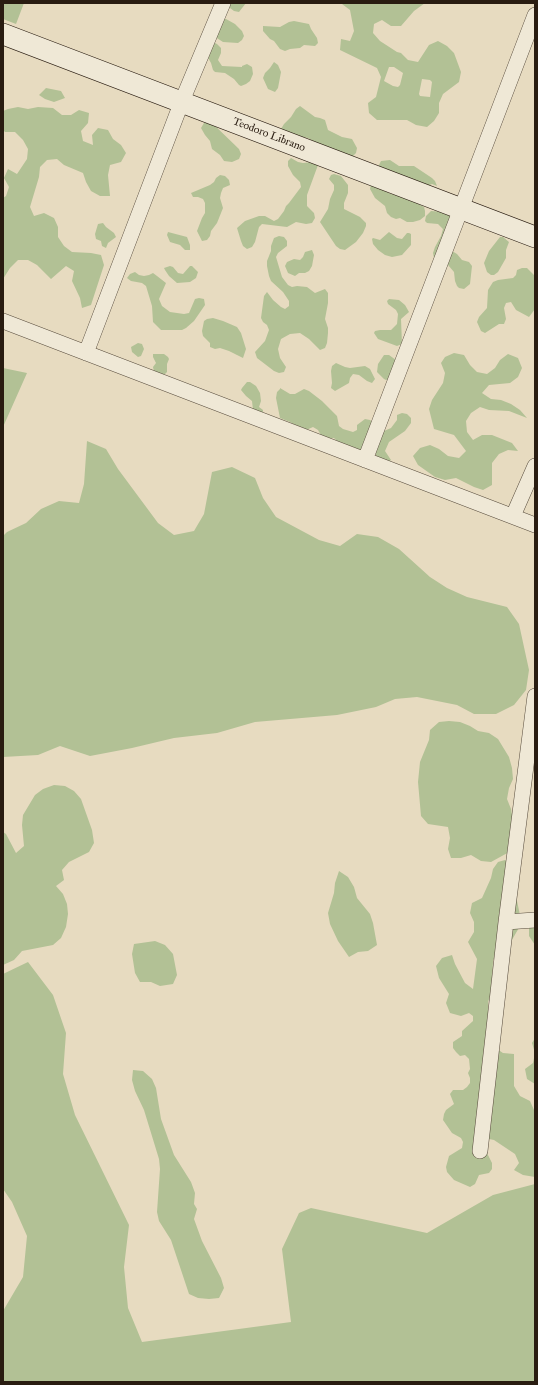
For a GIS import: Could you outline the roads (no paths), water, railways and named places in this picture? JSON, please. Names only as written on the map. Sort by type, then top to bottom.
[{"type":"main road","name":"Teodoro Librano","points":[[3,34],[182,101],[535,237]]},
{"type":"street","points":[[86,353],[182,101],[223,3]]},
{"type":"street","points":[[365,460],[535,15]]},
{"type":"street","points":[[3,321],[535,525]]},
{"type":"street","points":[[513,516],[535,466]]},
{"type":"street","points":[[480,1151],[506,922],[535,696]]},
{"type":"street","points":[[506,922],[535,920]]}]
